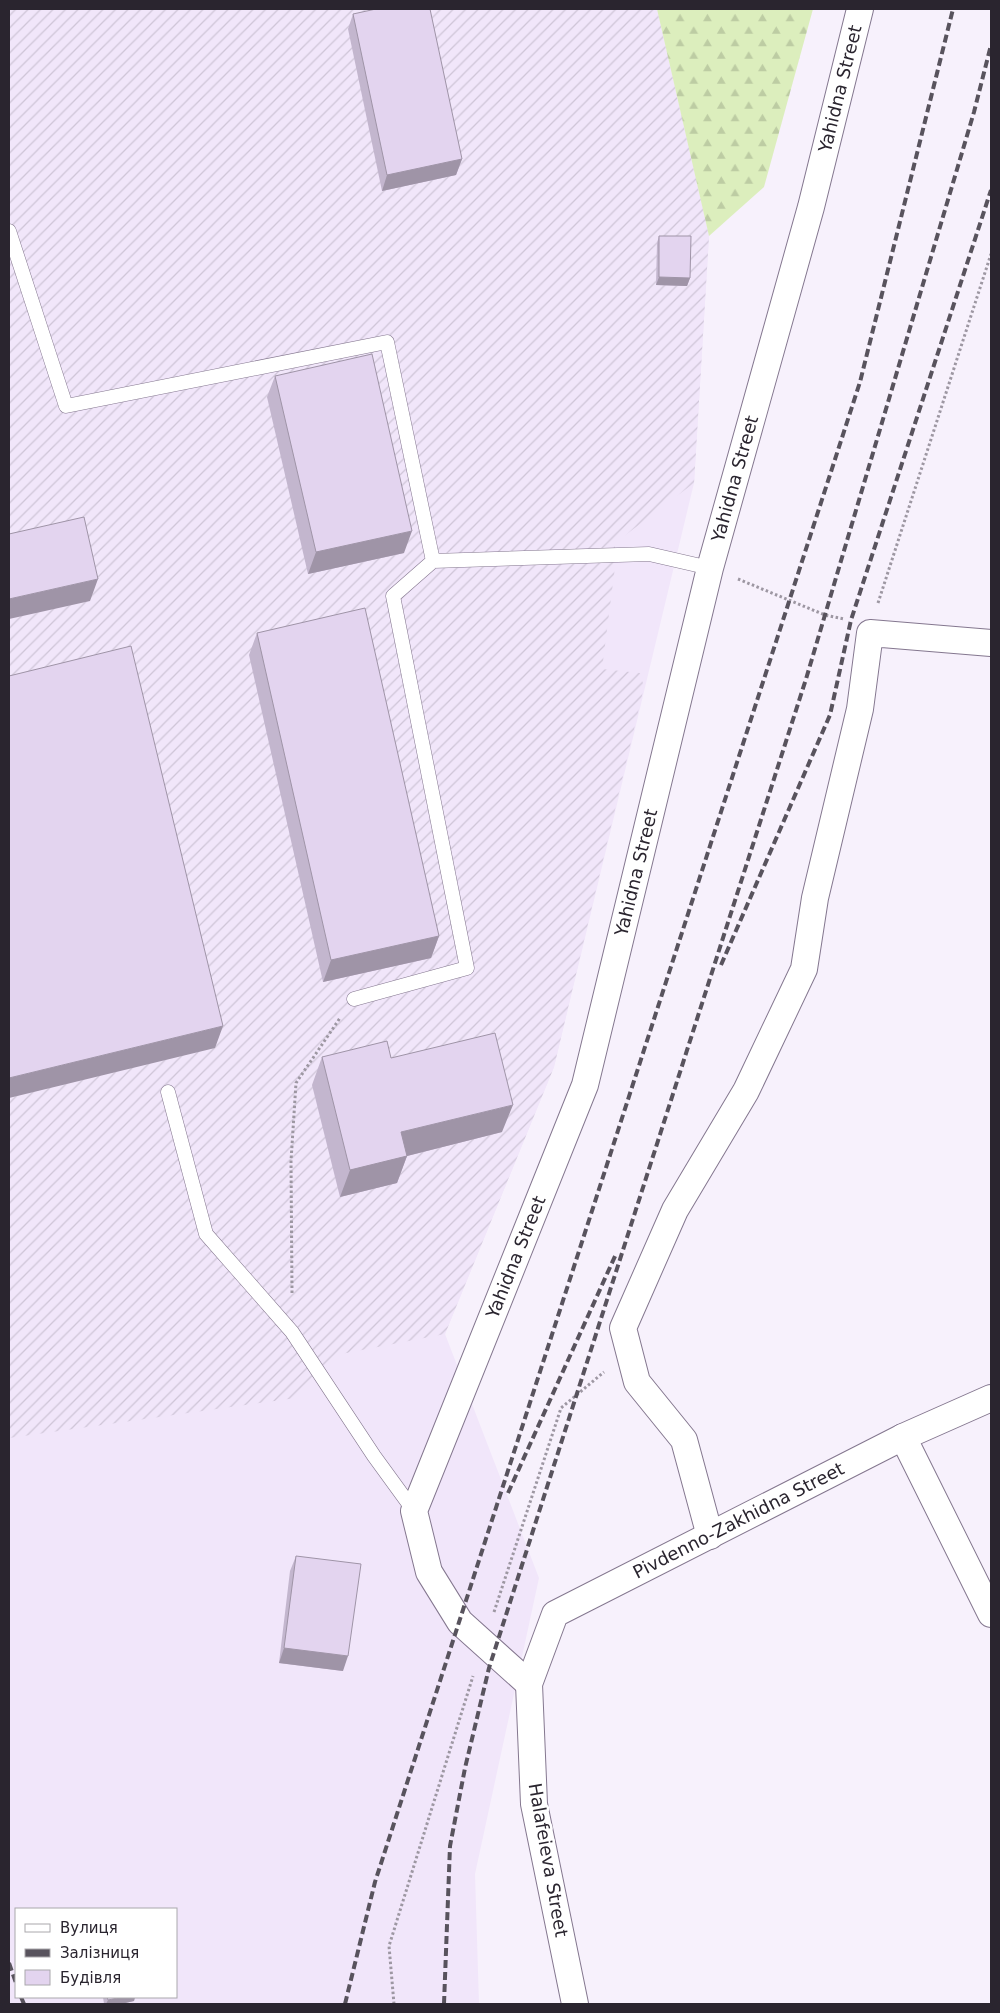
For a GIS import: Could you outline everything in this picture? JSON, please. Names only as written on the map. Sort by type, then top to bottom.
[{"type":"street","name":"Yahidna Street","points":[[414,1511],[585,1085],[710,568],[811,207],[860,9]]},
{"type":"street","points":[[710,1536],[684,1440],[637,1382],[623,1328],[675,1210],[746,1091],[804,969],[815,898],[860,709],[870,633],[991,643]]},
{"type":"street","name":"Pivdenno-Zakhidna Street","points":[[529,1684],[555,1614],[903,1438],[991,1398]]},
{"type":"street","points":[[903,1438],[991,1614]]},
{"type":"street","points":[[414,1511],[429,1572],[460,1622],[529,1684]]},
{"type":"street","name":"Halafeieva Street","points":[[529,1684],[534,1804],[574,2004]]},
{"type":"lane","points":[[9,231],[66,406],[388,342],[433,561]]},
{"type":"lane","points":[[354,1000],[467,968],[393,596],[433,561],[649,554],[710,568]]},
{"type":"lane","points":[[168,1092],[206,1234],[292,1332],[374,1456],[414,1511]]},
{"type":"path","points":[[710,568],[825,615],[851,620],[870,633],[882,584],[991,254]]},
{"type":"path","points":[[292,1332],[291,1161],[296,1082],[354,1000]]},
{"type":"shaded area","points":[[9,9],[657,9],[709,236],[694,483],[554,1067],[445,1334],[539,1578],[475,1874],[479,2004],[9,2004]]},
{"type":"shaded area","points":[[9,9],[657,9],[709,236],[694,483],[615,543],[615,567],[602,669],[640,673],[644,687],[554,1067],[445,1334],[336,1355],[296,1398],[9,1438]]},
{"type":"green space","points":[[657,9],[813,9],[764,187],[709,236]]},
{"type":"building","points":[[376,9],[430,9],[462,159],[387,175],[353,14]]},
{"type":"building","points":[[659,236],[691,236],[690,278],[659,277]]},
{"type":"building","points":[[372,354],[412,531],[316,552],[275,376]]},
{"type":"building","points":[[84,517],[98,579],[9,599],[9,534]]},
{"type":"building","points":[[365,608],[439,936],[331,960],[257,633]]},
{"type":"building","points":[[131,646],[223,1026],[9,1078],[9,676]]},
{"type":"building","points":[[495,1033],[513,1105],[401,1132],[407,1156],[350,1170],[322,1057],[387,1041],[391,1058]]},
{"type":"building","points":[[296,1556],[361,1564],[348,1656],[284,1648]]},
{"type":"railway","points":[[345,2004],[375,1882],[860,382],[953,9]]},
{"type":"railway","points":[[444,2004],[450,1846],[465,1768],[489,1668],[806,679],[974,112],[991,45]]},
{"type":"railway","points":[[721,965],[830,715],[851,620],[991,190]]},
{"type":"railway","points":[[508,1493],[616,1254]]},
{"type":"railway","points":[[9,1963],[15,1980]]},
{"type":"railway","points":[[21,1998],[24,2004]]}]
